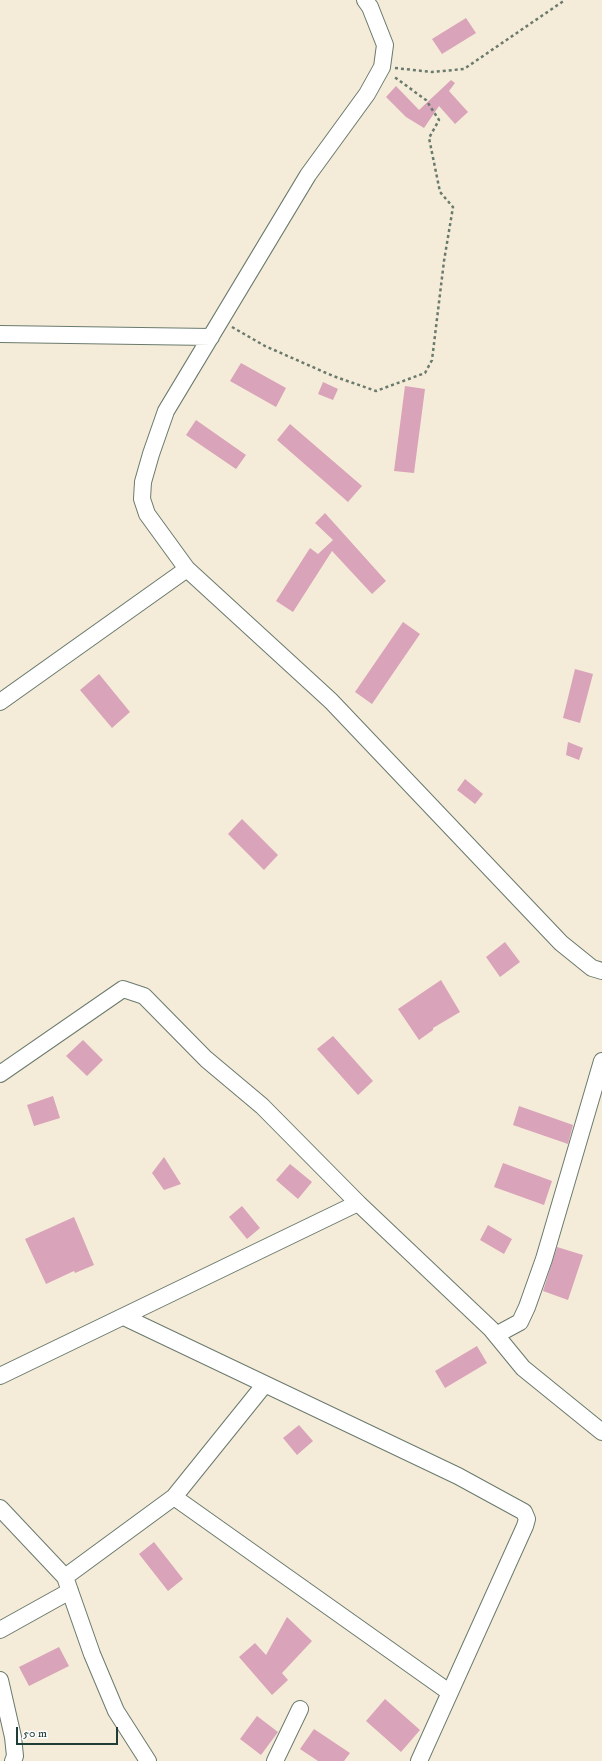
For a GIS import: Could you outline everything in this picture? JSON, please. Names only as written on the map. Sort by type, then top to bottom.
[{"type":"street","points":[[365,0],[370,7],[385,45],[382,67],[367,94],[308,175],[166,411],[143,482],[142,499],[148,514],[187,569],[331,702],[561,944],[592,968],[602,971]]},
{"type":"street","points":[[0,334],[211,337]]},
{"type":"street","points":[[0,702],[187,569]]},
{"type":"street","points":[[0,1074],[124,989],[144,996],[206,1059],[262,1106],[358,1203],[496,1335],[523,1368],[602,1432]]},
{"type":"street","points":[[496,1335],[520,1322],[527,1307],[544,1258],[602,1060]]},
{"type":"street","points":[[0,1376],[358,1203]]},
{"type":"street","points":[[124,1317],[458,1476],[524,1512],[527,1519],[525,1526],[419,1761]]},
{"type":"street","points":[[0,1630],[68,1584],[174,1497],[265,1384]]},
{"type":"street","points":[[174,1497],[449,1692]]},
{"type":"street","points":[[0,1508],[68,1584],[92,1654],[116,1711],[148,1761]]},
{"type":"street","points":[[0,1680],[13,1737],[15,1756],[14,1761]]},
{"type":"street","points":[[275,1761],[300,1709]]},
{"type":"path","points":[[382,67],[432,72],[464,69],[565,0]]},
{"type":"path","points":[[220,320],[265,346],[333,376],[376,391],[425,373],[432,360],[444,260],[453,206],[440,192],[429,138],[439,120],[426,100],[382,67]]},
{"type":"building","points":[[466,18],[476,33],[442,54],[432,39]]},
{"type":"building","points":[[451,80],[455,83],[449,91],[468,112],[455,124],[439,106],[424,128],[406,117],[386,97],[396,86],[419,110]]},
{"type":"building","points":[[241,363],[286,388],[276,407],[230,381]]},
{"type":"building","points":[[323,382],[338,389],[333,400],[318,394]]},
{"type":"building","points":[[405,386],[425,389],[414,473],[394,471]]},
{"type":"building","points":[[196,420],[246,455],[236,469],[186,435]]},
{"type":"building","points":[[290,424],[362,486],[348,502],[277,440]]},
{"type":"building","points":[[325,513],[386,581],[372,594],[332,551],[293,612],[276,601],[310,548],[318,554],[333,540],[315,523]]},
{"type":"building","points":[[403,622],[420,634],[372,704],[355,692]]},
{"type":"building","points":[[575,669],[593,674],[580,723],[563,718]]},
{"type":"building","points":[[99,674],[130,712],[112,728],[80,690]]},
{"type":"building","points":[[568,742],[583,748],[579,760],[566,755]]},
{"type":"building","points":[[465,779],[483,794],[475,804],[457,790]]},
{"type":"building","points":[[242,819],[278,855],[264,870],[228,834]]},
{"type":"building","points":[[505,942],[520,962],[500,977],[486,957]]},
{"type":"building","points":[[441,980],[460,1012],[433,1028],[433,1030],[419,1040],[398,1009]]},
{"type":"building","points":[[333,1036],[373,1081],[358,1095],[317,1049]]},
{"type":"building","points":[[83,1040],[103,1060],[87,1076],[66,1056]]},
{"type":"building","points":[[53,1096],[60,1118],[34,1126],[27,1105]]},
{"type":"building","points":[[519,1106],[573,1125],[568,1144],[513,1125]]},
{"type":"building","points":[[164,1157],[181,1184],[164,1190],[152,1173]]},
{"type":"building","points":[[503,1163],[552,1181],[544,1205],[494,1187]]},
{"type":"building","points":[[290,1164],[312,1182],[298,1199],[276,1180]]},
{"type":"building","points":[[242,1206],[260,1228],[247,1239],[229,1217]]},
{"type":"building","points":[[74,1217],[94,1265],[75,1273],[74,1271],[46,1284],[25,1239]]},
{"type":"building","points":[[488,1225],[512,1239],[504,1254],[480,1240]]},
{"type":"building","points":[[557,1247],[583,1255],[568,1300],[543,1291]]},
{"type":"building","points":[[477,1346],[487,1363],[445,1388],[435,1371]]},
{"type":"building","points":[[299,1425],[313,1441],[297,1455],[283,1438]]},
{"type":"building","points":[[154,1542],[183,1579],[168,1591],[139,1554]]},
{"type":"building","points":[[287,1617],[312,1641],[282,1673],[288,1680],[272,1695],[239,1657],[255,1643],[266,1655]]},
{"type":"building","points":[[59,1647],[69,1666],[29,1686],[19,1667]]},
{"type":"building","points":[[385,1699],[420,1730],[401,1752],[366,1721]]},
{"type":"building","points":[[257,1716],[278,1732],[261,1755],[240,1739]]},
{"type":"building","points":[[314,1729],[350,1753],[344,1761],[318,1761],[300,1749]]}]
